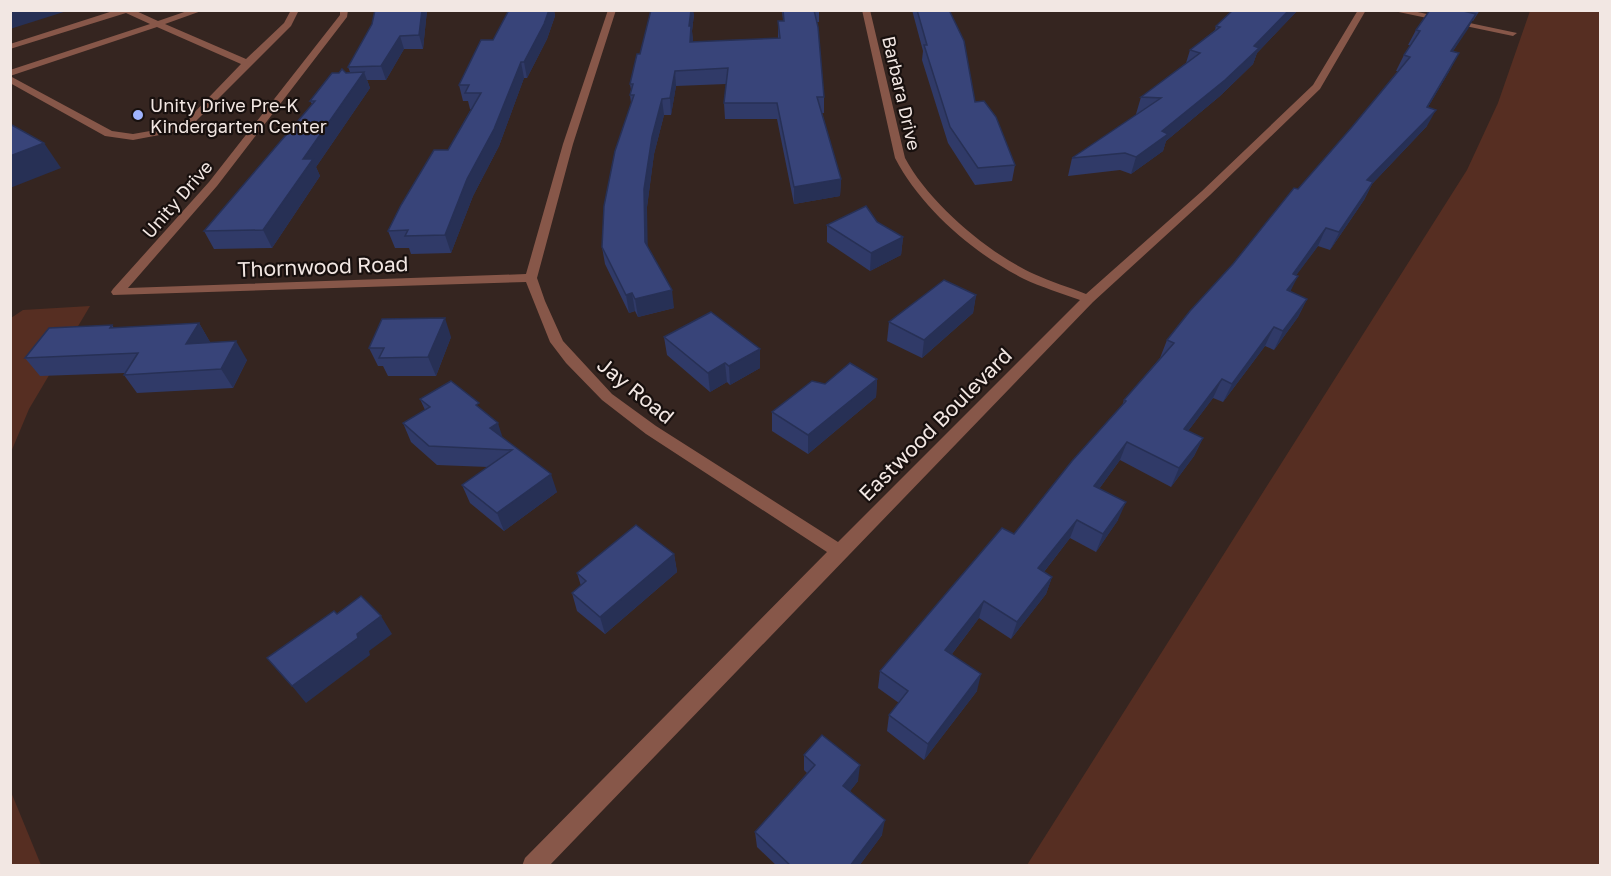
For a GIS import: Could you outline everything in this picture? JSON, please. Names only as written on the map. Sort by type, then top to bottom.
[{"type":"street","points":[[10,46],[126,10],[247,63]]},
{"type":"street","points":[[10,73],[200,10]]},
{"type":"street","points":[[10,79],[109,134],[133,137],[170,130],[192,120],[288,24],[295,10]]},
{"type":"street","name":"Unity Drive","points":[[117,292],[213,184],[344,15],[344,10]]},
{"type":"street","points":[[531,278],[568,144],[612,10]]},
{"type":"street","name":"Barbara Drive","points":[[866,10],[900,158],[908,173],[950,222],[970,239],[1028,276],[1088,300]]},
{"type":"street","name":"Eastwood Boulevard","points":[[533,866],[838,551],[1088,300],[1206,193],[1317,87],[1362,10]]},
{"type":"street","points":[[1394,10],[1513,33]]},
{"type":"street","name":"Thornwood Road","points":[[117,292],[531,278]]},
{"type":"street","name":"Jay Road","points":[[531,278],[557,342],[607,397],[651,430],[838,551]]},
{"type":"shaded area","points":[[1530,11],[1600,11],[1600,865],[1027,865],[1467,170],[1498,103]]},
{"type":"shaded area","points":[[90,306],[29,409],[11,452],[11,318],[23,310]]},
{"type":"shaded area","points":[[11,792],[41,865],[11,865]]},
{"type":"building","points":[[375,10],[422,10],[419,35],[400,36],[381,66],[348,67],[372,24]]},
{"type":"building","points":[[509,10],[549,10],[524,62],[521,62],[494,129],[467,179],[445,235],[405,236],[408,230],[388,231],[434,150],[448,150],[481,93],[465,93],[469,85],[459,85],[481,40],[493,40]]},
{"type":"building","points":[[651,10],[691,10],[690,42],[780,38],[778,21],[784,21],[783,10],[814,10],[818,27],[824,97],[817,97],[841,179],[794,187],[777,103],[724,103],[728,68],[675,71],[670,98],[662,99],[652,137],[644,189],[645,242],[672,290],[635,299],[632,293],[626,295],[602,247],[604,206],[615,151],[634,95],[630,95],[633,84],[630,84],[637,54],[640,54]]},
{"type":"building","points":[[917,10],[949,10],[964,41],[975,102],[984,101],[996,117],[1015,165],[978,168],[950,127],[924,45],[927,45]]},
{"type":"building","points":[[1233,10],[1289,10],[1254,46],[1259,48],[1225,80],[1162,131],[1168,134],[1136,157],[1125,153],[1072,158],[1161,98],[1141,97],[1200,53],[1190,50],[1220,27],[1216,26]]},
{"type":"building","points":[[1430,10],[1459,10],[1476,14],[1451,51],[1459,53],[1427,107],[1436,110],[1367,180],[1373,182],[1339,232],[1326,228],[1293,274],[1298,276],[1287,290],[1307,299],[1283,331],[1274,327],[1232,384],[1222,379],[1184,429],[1203,438],[1179,468],[1127,442],[1094,486],[1126,502],[1103,534],[1077,520],[1038,568],[1052,577],[1017,622],[984,601],[945,650],[981,674],[928,744],[889,715],[908,691],[880,671],[1002,528],[1014,534],[1072,461],[1126,401],[1124,400],[1174,343],[1167,340],[1190,311],[1233,264],[1294,188],[1298,189],[1352,127],[1410,57],[1404,55],[1420,31],[1416,30]]},
{"type":"building","points":[[342,69],[346,73],[364,72],[303,159],[313,159],[263,230],[204,231],[315,101],[310,101],[332,73],[339,73]]},
{"type":"building","points":[[10,124],[44,143],[10,156]]},
{"type":"building","points":[[866,206],[877,222],[903,237],[871,253],[827,225]]},
{"type":"building","points":[[944,280],[976,295],[924,340],[889,322]]},
{"type":"building","points":[[711,312],[760,349],[729,366],[725,363],[708,373],[664,337]]},
{"type":"building","points":[[445,318],[428,357],[379,358],[384,348],[369,348],[382,319]]},
{"type":"building","points":[[199,323],[186,344],[236,341],[221,369],[124,375],[138,353],[25,358],[49,328],[112,325],[110,328]]},
{"type":"building","points":[[850,363],[877,379],[808,435],[772,412],[812,381],[825,384]]},
{"type":"building","points":[[451,381],[479,403],[476,405],[498,423],[490,428],[551,474],[497,513],[462,485],[512,450],[429,446],[403,423],[430,407],[420,399]]},
{"type":"building","points":[[636,525],[674,554],[600,617],[572,593],[586,581],[577,573]]},
{"type":"building","points":[[361,596],[381,616],[357,634],[358,638],[292,686],[267,658],[334,611],[337,614]]},
{"type":"building","points":[[822,735],[860,765],[843,786],[885,820],[850,866],[791,866],[755,832],[815,765],[804,755]]},
{"type":"place","name":"Unity Drive Pre-K Kindergarten Center","points":[[138,115]]}]
